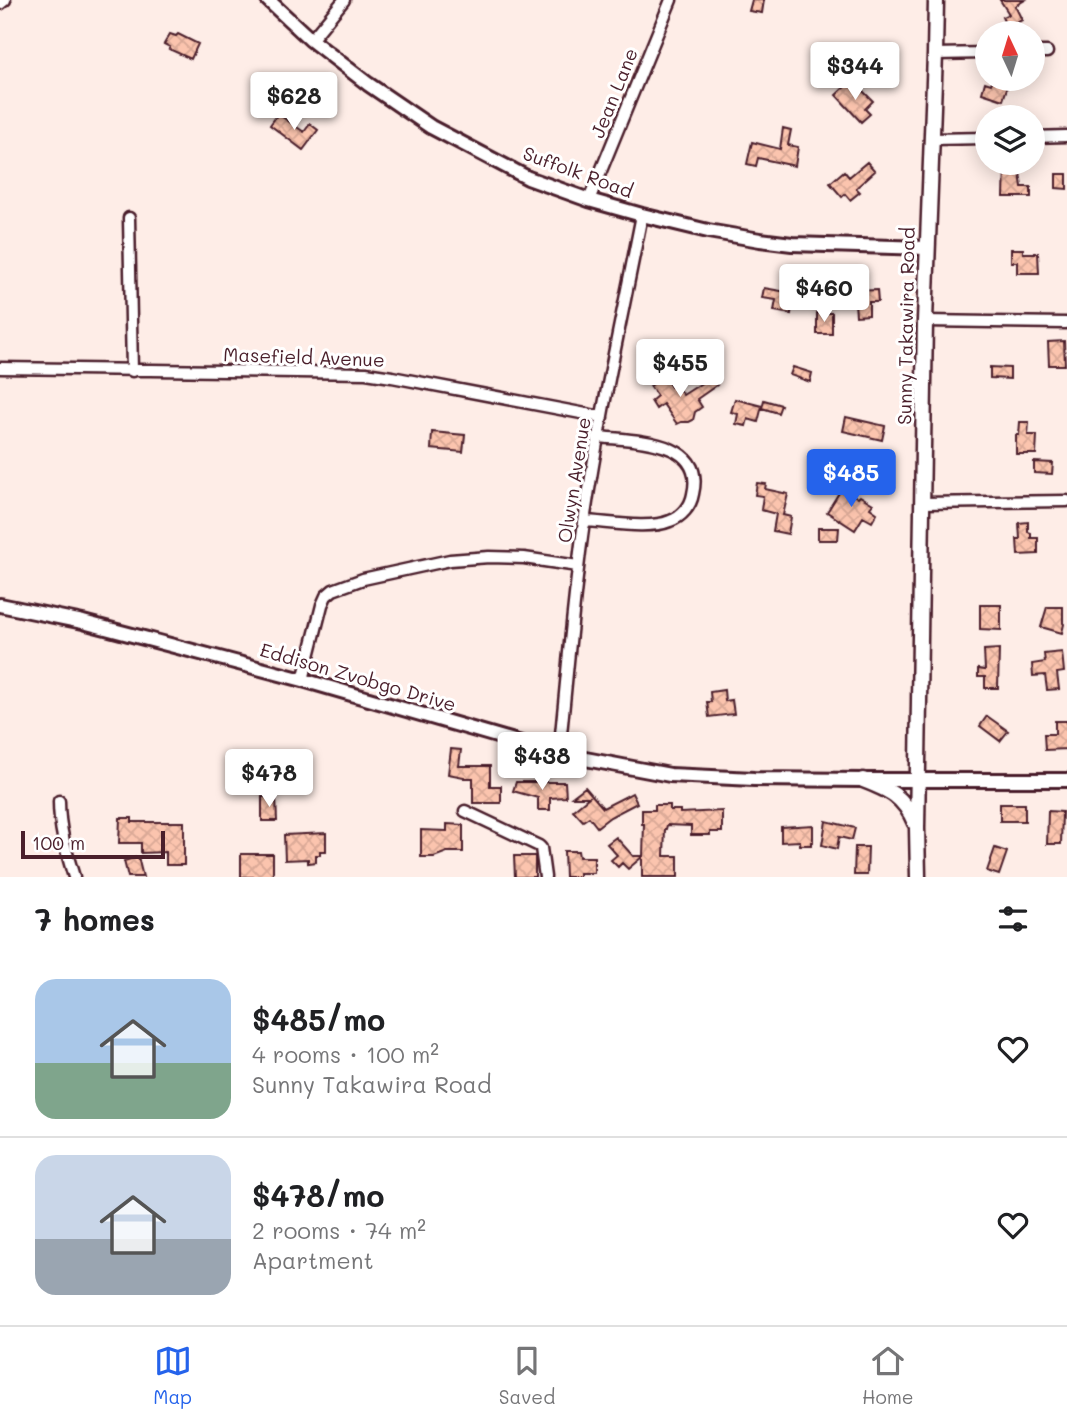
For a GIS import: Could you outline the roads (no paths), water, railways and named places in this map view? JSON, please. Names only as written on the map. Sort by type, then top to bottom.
[{"type":"main road","name":"Sunny Takawira Road","points":[[918,877],[925,321],[936,0]]},
{"type":"main road","points":[[863,780],[891,791],[910,810],[917,828]]},
{"type":"street","points":[[0,4],[5,0]]},
{"type":"street","name":"Suffolk Road","points":[[268,0],[311,40],[430,127],[528,178],[589,200],[708,231],[782,243],[927,248]]},
{"type":"street","points":[[311,40],[344,0]]},
{"type":"street","name":"Jean Lane","points":[[589,200],[671,0]]},
{"type":"street","points":[[936,54],[975,53]]},
{"type":"street","points":[[1045,136],[1067,135]]},
{"type":"street","points":[[932,139],[975,138]]},
{"type":"street","name":"Olwyn Avenue","points":[[559,754],[584,520],[642,215]]},
{"type":"street","points":[[129,218],[132,371]]},
{"type":"street","points":[[925,321],[1066,323]]},
{"type":"street","name":"Masefield Avenue","points":[[0,368],[366,373],[602,417]]},
{"type":"street","points":[[584,520],[650,526],[670,522],[682,514],[693,497],[695,486],[694,472],[689,460],[673,449],[599,437]]},
{"type":"street","points":[[922,503],[1067,500]]},
{"type":"street","points":[[303,680],[322,605],[333,590],[363,579],[450,560],[524,558],[578,566]]},
{"type":"street","name":"Eddison Zvobgo Drive","points":[[0,605],[83,622],[303,680],[559,754],[670,775],[754,779],[1067,780]]},
{"type":"street","points":[[59,801],[59,822],[74,877]]},
{"type":"street","points":[[465,811],[539,846],[545,877]]}]
